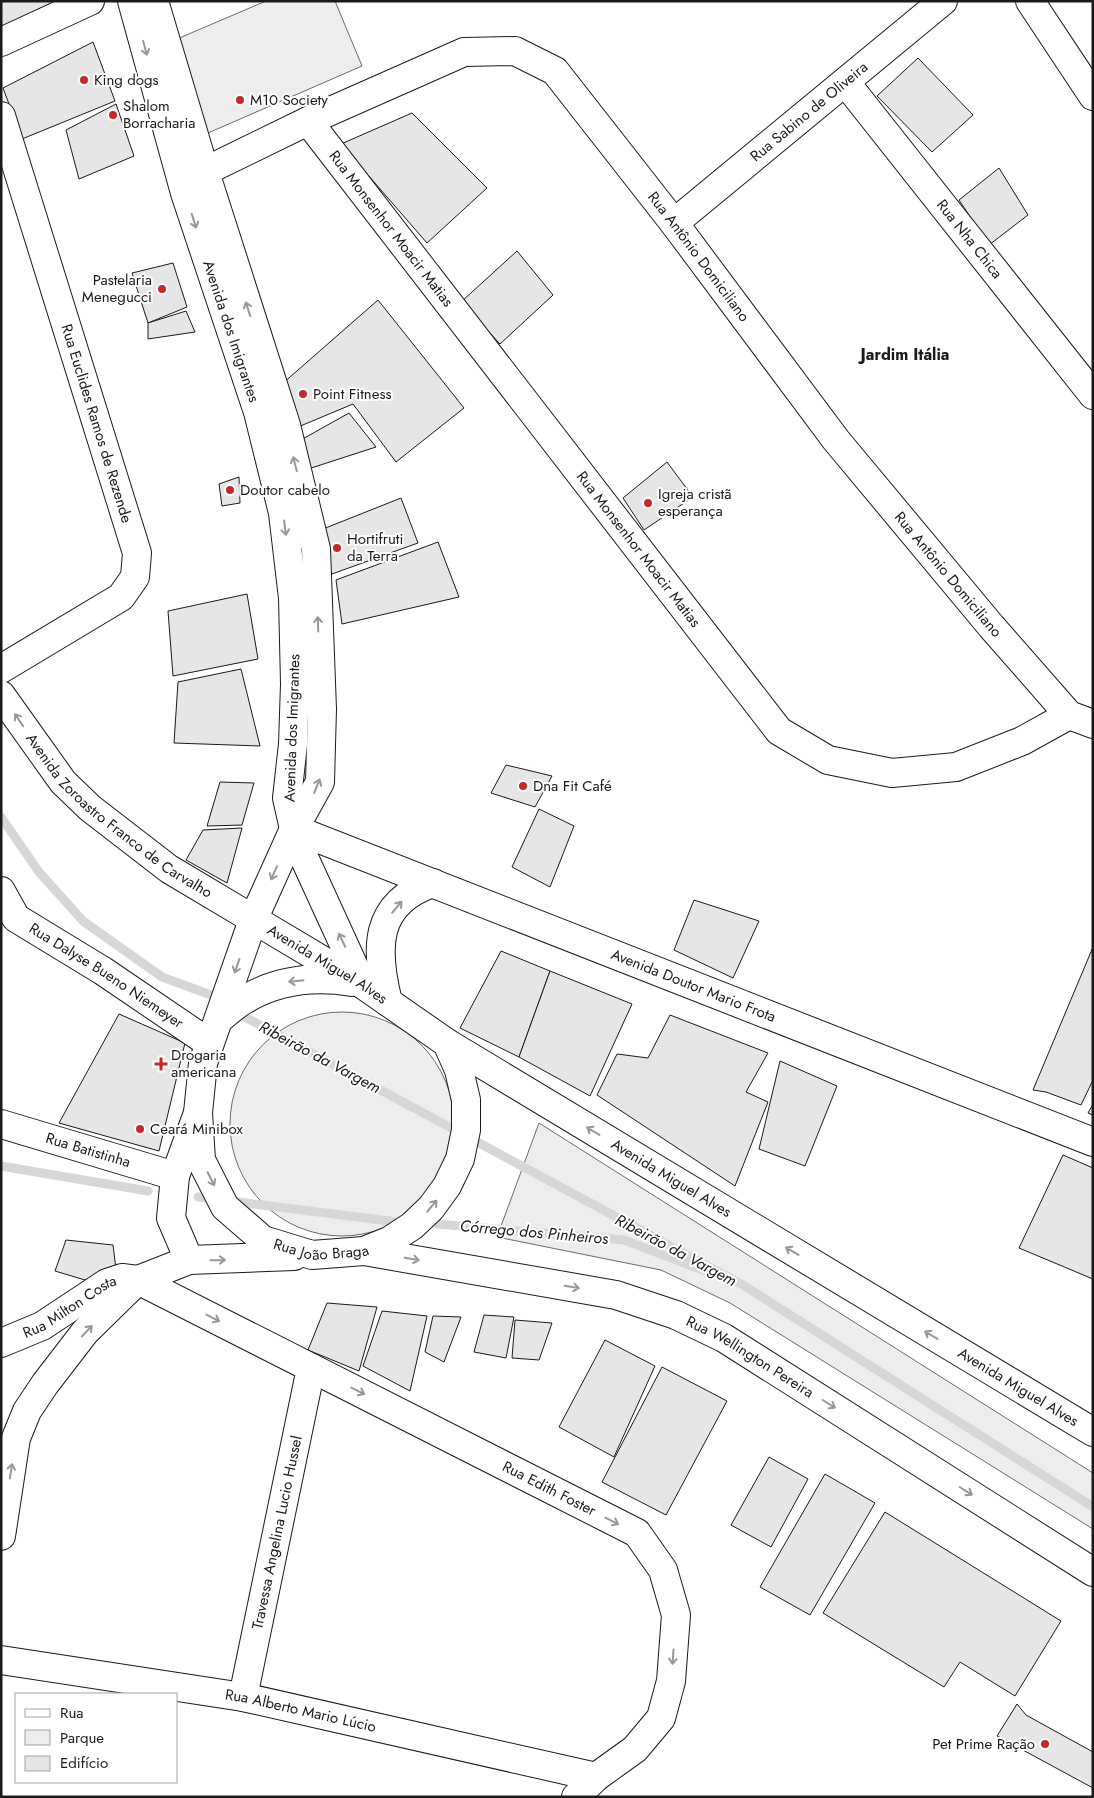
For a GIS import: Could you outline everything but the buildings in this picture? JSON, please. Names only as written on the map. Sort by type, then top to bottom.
[{"type":"street","points":[[1,42],[90,1]]},
{"type":"street","name":"Avenida dos Imigrantes","points":[[132,1],[193,177],[286,425],[316,548],[322,709],[320,782],[294,829]]},
{"type":"street","name":"Avenida dos Imigrantes","points":[[154,1],[193,177]]},
{"type":"street","name":"Rua Sabino de Oliveira","points":[[674,223],[846,83],[943,1]]},
{"type":"street","points":[[1030,1],[1093,96]]},
{"type":"street","name":"Rua Antônio Domiciliano","points":[[193,177],[308,121],[464,52],[515,51],[556,71],[674,223],[836,440],[991,626],[1081,720]]},
{"type":"street","name":"Rua Nha Chica","points":[[846,83],[1093,395]]},
{"type":"street","name":"Rua Euclides Ramos de Rezende","points":[[1,116],[136,554],[135,577],[121,597],[1,669]]},
{"type":"street","name":"Rua Monsenhor Moacir Matias","points":[[308,121],[779,730],[828,760],[892,773],[956,767],[1081,720]]},
{"type":"street","name":"Avenida Zoroastro Franco de Carvalho","points":[[1,695],[63,782],[90,808],[169,869],[253,920]]},
{"type":"street","points":[[294,829],[302,853],[362,984]]},
{"type":"street","name":"Avenida Doutor Mario Frota","points":[[294,829],[1093,1142]]},
{"type":"street","name":"Rua João Braga","points":[[294,829],[253,920],[210,1042],[198,1113],[201,1160],[225,1207],[263,1240],[312,1255],[364,1251],[389,1241],[412,1226],[432,1208],[447,1186],[460,1159],[466,1130],[466,1100],[459,1070],[447,1043]]},
{"type":"street","points":[[388,1002],[382,976],[380,948],[383,928],[401,901],[418,888],[433,883]]},
{"type":"street","points":[[1,890],[9,913]]},
{"type":"street","name":"Rua Dalyse Bueno Niemeyer","points":[[9,913],[103,971],[210,1042]]},
{"type":"street","name":"Avenida Miguel Alves","points":[[253,920],[362,984],[447,1043],[1093,1432]]},
{"type":"street","points":[[210,1042],[244,1000],[289,981],[338,980],[362,984]]},
{"type":"street","points":[[182,1302],[178,1286],[189,1260],[171,1218],[175,1176],[198,1113]]},
{"type":"street","name":"Rua Batistinha","points":[[1,1124],[175,1176]]},
{"type":"street","name":"Rua Wellington Pereira","points":[[364,1251],[616,1295],[676,1315],[724,1338],[1093,1572]]},
{"type":"street","points":[[1,1536],[16,1438],[27,1412],[45,1384],[85,1332],[138,1280],[189,1260],[312,1255]]},
{"type":"street","name":"Rua Milton Costa","points":[[1,1343],[42,1326],[107,1283],[122,1278],[138,1280]]},
{"type":"street","name":"Rua Edith Foster","points":[[138,1280],[637,1533],[663,1570],[676,1615],[671,1681],[661,1718],[635,1749],[596,1777],[576,1797]]},
{"type":"street","name":"Travessa Angelina Lucio Hussel","points":[[243,1697],[311,1368]]},
{"type":"street","name":"Rua Alberto Mario Lúcio","points":[[1,1660],[243,1697],[596,1777]]},
{"type":"green space","name":"M10 Society","points":[[266,1],[335,1],[362,66],[208,133],[170,42]]},
{"type":"green space","points":[[342,1012],[364,1014],[395,1025],[421,1045],[441,1071],[452,1102],[454,1124],[452,1146],[441,1177],[421,1203],[395,1223],[364,1234],[342,1236],[320,1234],[289,1223],[263,1203],[243,1177],[232,1146],[230,1124],[232,1102],[243,1071],[263,1045],[289,1025],[320,1014]]},
{"type":"green space","points":[[539,1123],[1093,1473],[1093,1529],[730,1303],[661,1270],[497,1237]]},
{"type":"waterway","name":"Ribeirão da Vargem","points":[[1,817],[39,872],[83,921],[162,977],[211,995]]},
{"type":"waterway","name":"Ribeirão da Vargem","points":[[245,1017],[743,1285],[1093,1507]]},
{"type":"waterway","name":"Córrego dos Pinheiros","points":[[1,1166],[148,1191]]},
{"type":"waterway","name":"Córrego dos Pinheiros","points":[[198,1197],[215,1199]]},
{"type":"waterway","name":"Córrego dos Pinheiros","points":[[230,1201],[397,1222]]},
{"type":"waterway","name":"Córrego dos Pinheiros","points":[[437,1224],[624,1240],[708,1272]]},
{"type":"place","name":"King dogs","points":[[84,80]]},
{"type":"place","name":"M10 Society","points":[[240,100]]},
{"type":"place","name":"Shalom Borracharia","points":[[113,115]]},
{"type":"place","name":"Pastelaria Menegucci","points":[[162,289]]},
{"type":"place","name":"Point Fitness","points":[[303,394]]},
{"type":"place","name":"Doutor cabelo","points":[[230,490]]},
{"type":"place","name":"Igreja cristã esperança","points":[[648,503]]},
{"type":"place","name":"Hortifruti da Terra","points":[[337,548]]},
{"type":"place","name":"Dna Fit Café","points":[[523,786]]},
{"type":"place","name":"Drogaria americana","points":[[161,1064]]},
{"type":"place","name":"Ceará Minibox","points":[[140,1129]]},
{"type":"place","name":"Pet Prime Ração","points":[[1045,1744]]},
{"type":"district","name":"Jardim Itália","points":[[905,354]]}]
